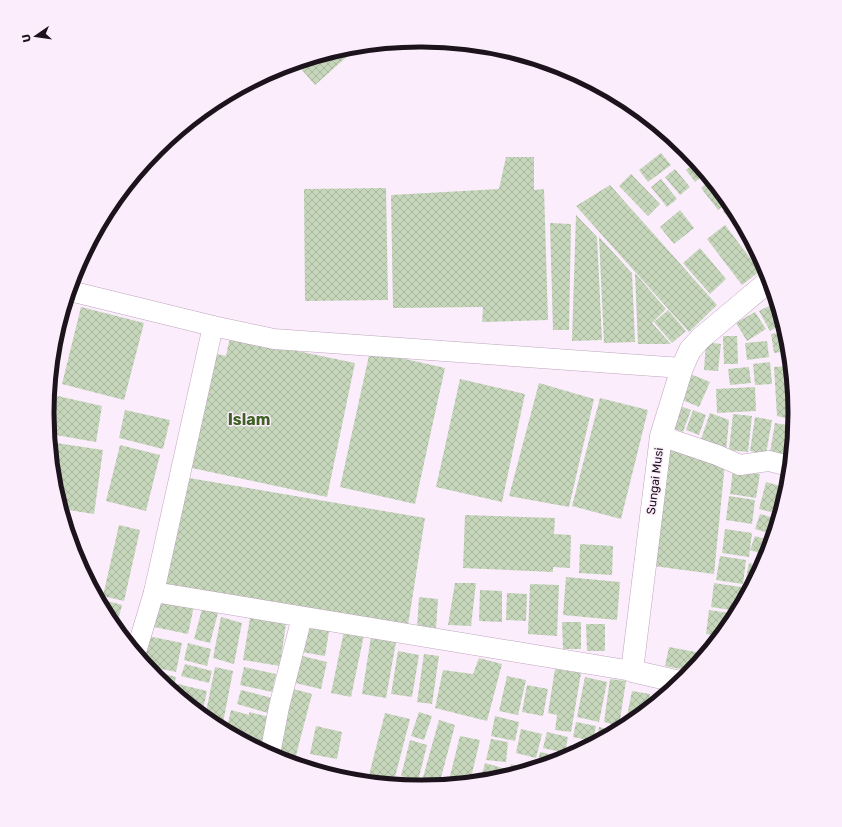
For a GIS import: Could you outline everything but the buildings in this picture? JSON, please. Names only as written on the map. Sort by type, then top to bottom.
[{"type":"street","name":"Sungai Musi","points":[[632,671],[661,436],[682,368],[690,350],[701,338],[764,285]]},
{"type":"street","points":[[75,292],[212,326],[274,339],[682,368]]},
{"type":"street","points":[[138,646],[154,592],[212,326]]},
{"type":"street","points":[[661,436],[740,465],[769,461],[783,465]]},
{"type":"street","points":[[154,592],[632,671],[672,680]]},
{"type":"street","points":[[271,748],[279,707],[302,617]]},
{"type":"district","name":"Islam","points":[[249,419]]}]
